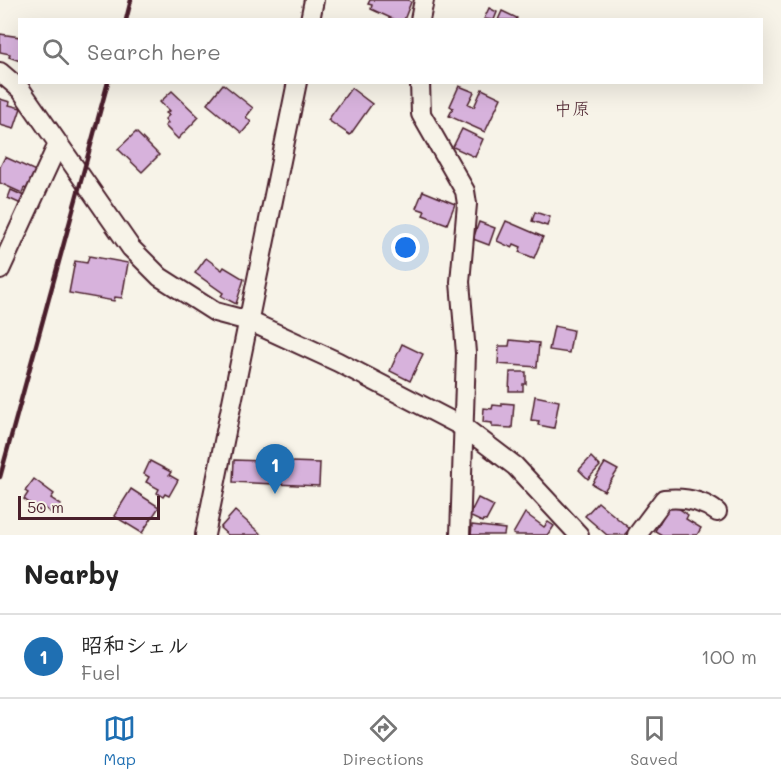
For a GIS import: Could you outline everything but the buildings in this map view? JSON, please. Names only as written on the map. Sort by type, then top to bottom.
[{"type":"street","points":[[310,18],[314,0]]},
{"type":"street","points":[[420,18],[424,0]]},
{"type":"street","points":[[0,72],[21,90],[131,248],[160,277],[215,312],[249,321],[338,362],[465,428],[514,466],[579,535]]},
{"type":"street","points":[[205,535],[297,84]]},
{"type":"street","points":[[420,84],[420,114],[465,191],[467,204],[460,282],[466,353],[460,535]]},
{"type":"street","points":[[0,270],[58,144]]},
{"type":"street","points":[[637,535],[664,499],[677,497],[706,503],[717,512]]},
{"type":"railway","points":[[126,18],[131,0]]},
{"type":"railway","points":[[0,477],[107,84]]},
{"type":"place","name":"昭和シェル","points":[[275,494]]},
{"type":"district","name":"中原","points":[[572,108]]}]
